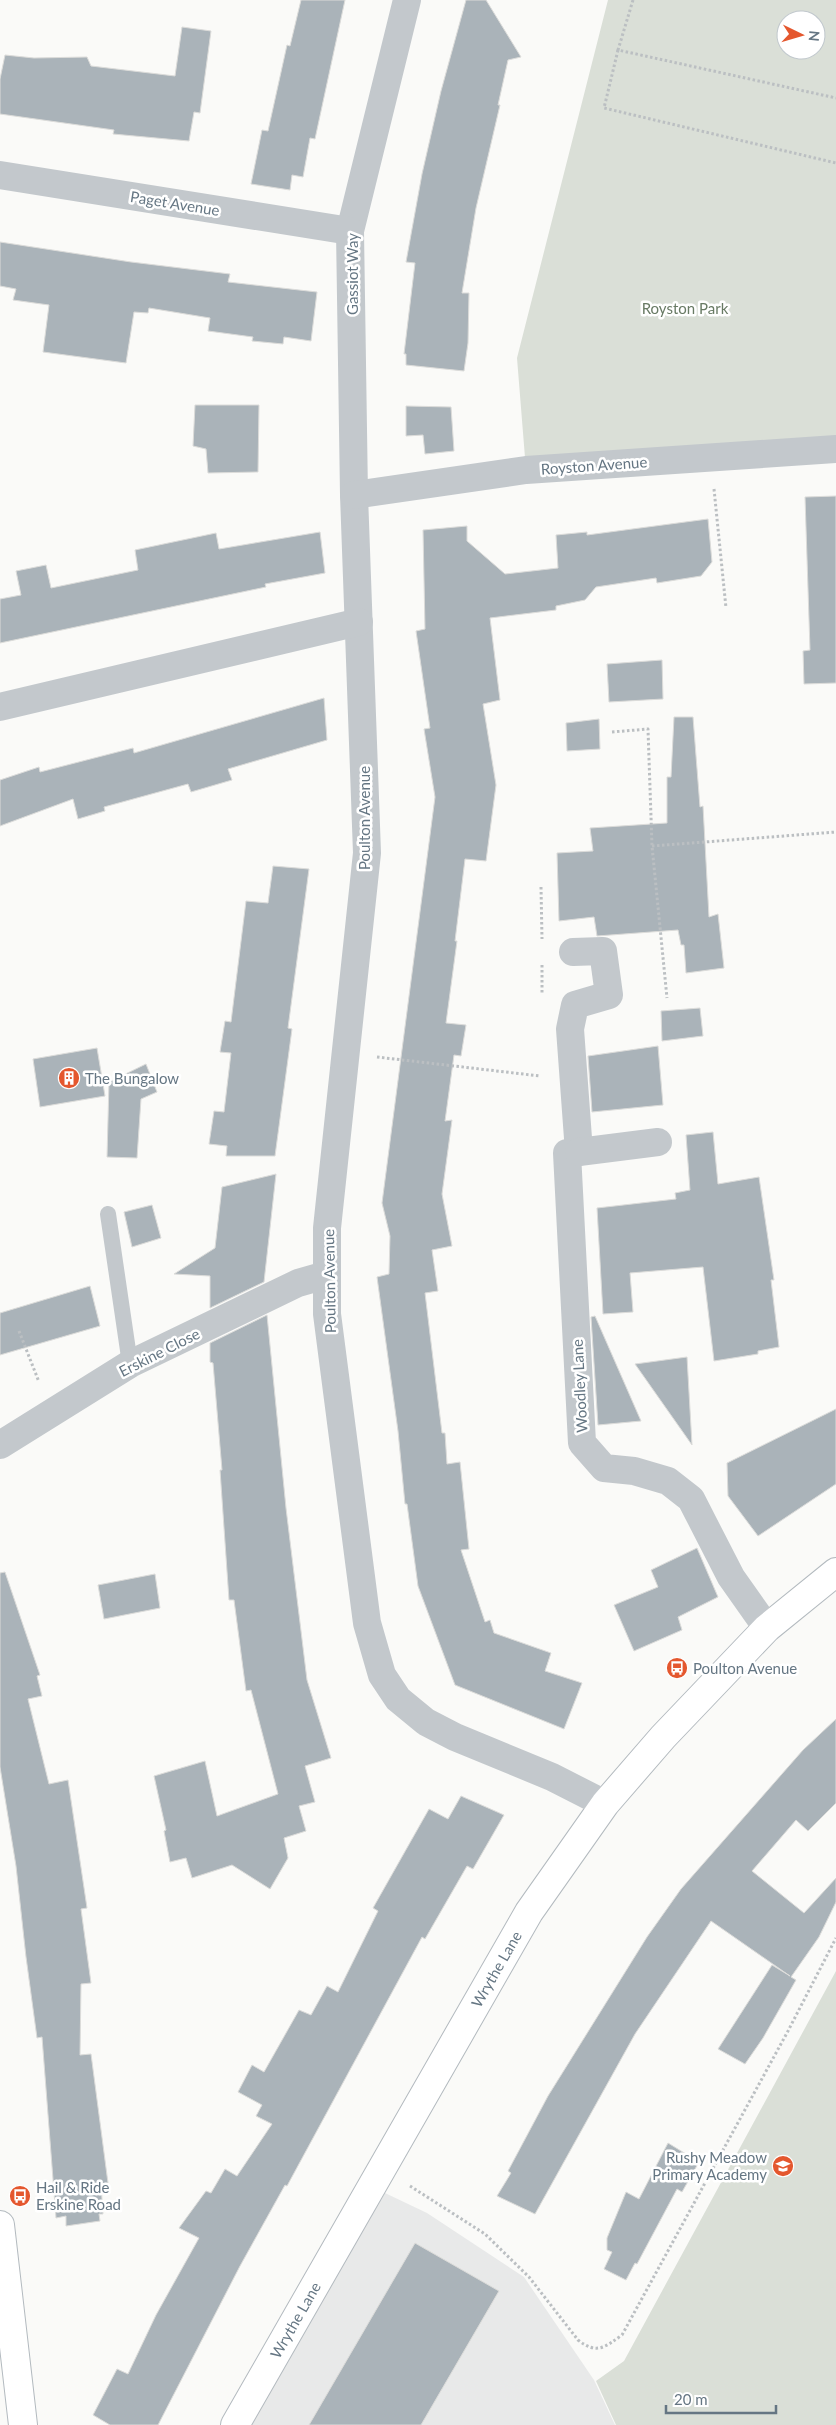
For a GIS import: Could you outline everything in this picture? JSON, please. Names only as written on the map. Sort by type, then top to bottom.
[{"type":"main road","name":"Wrythe Lane","points":[[235,2425],[529,1912],[605,1804],[663,1737],[767,1628],[836,1572]]},
{"type":"main road","points":[[0,2225],[23,2425]]},
{"type":"street","name":"Gassiot Way","points":[[354,495],[350,231],[407,0]]},
{"type":"street","name":"Paget Avenue","points":[[0,175],[350,231]]},
{"type":"street","name":"Royston Avenue","points":[[354,495],[526,470],[836,449]]},
{"type":"street","name":"Poulton Avenue","points":[[354,495],[368,853],[344,1053],[327,1228],[326,1275],[327,1314],[367,1623],[382,1675],[398,1699],[426,1722],[455,1737],[552,1776],[605,1804]]},
{"type":"street","points":[[0,707],[359,622]]},
{"type":"street","points":[[573,952],[603,951],[609,995],[575,1005],[570,1029],[579,1152],[658,1142]]},
{"type":"street","name":"Woodley Lane","points":[[579,1152],[567,1153],[582,1443],[604,1468],[634,1471],[668,1481],[691,1499],[730,1577],[767,1628]]},
{"type":"street","name":"Erskine Close","points":[[0,1445],[130,1364],[298,1283],[326,1275]]},
{"type":"lane","points":[[108,1214],[130,1364]]},
{"type":"path","points":[[633,0],[618,50],[604,108],[836,163]]},
{"type":"path","points":[[618,50],[836,98]]},
{"type":"path","points":[[711,458],[726,608]]},
{"type":"path","points":[[612,732],[648,729],[652,846],[667,998]]},
{"type":"path","points":[[652,846],[836,832]]},
{"type":"path","points":[[344,1053],[543,1076]]},
{"type":"path","points":[[19,1332],[52,1413]]},
{"type":"path","points":[[380,2172],[415,2188],[485,2234],[529,2277],[578,2340],[587,2348],[601,2349],[622,2335],[836,1938]]},
{"type":"shaded area","points":[[385,2193],[427,2213],[524,2277],[594,2380],[615,2425],[246,2425]]},
{"type":"green space","name":"Royston Park","points":[[608,0],[836,0],[836,449],[526,470],[517,358]]},
{"type":"green space","name":"Rushy Meadow Primary Academy","points":[[836,1971],[836,2425],[616,2425],[596,2381],[624,2361]]},
{"type":"building","points":[[301,0],[345,0],[315,139],[310,138],[303,177],[292,175],[290,190],[251,184],[262,130],[268,131],[287,45],[290,46]]},
{"type":"building","points":[[466,0],[486,0],[521,57],[508,60],[498,105],[500,105],[476,208],[462,293],[469,293],[468,343],[464,371],[406,365],[406,354],[404,354],[415,263],[406,262],[422,174],[441,91]]},
{"type":"building","points":[[182,27],[211,31],[200,113],[194,112],[189,141],[113,134],[114,130],[0,114],[0,79],[5,55],[34,58],[87,57],[91,66],[175,76]]},
{"type":"building","points":[[0,242],[131,262],[230,274],[228,282],[317,292],[311,341],[284,337],[283,344],[252,341],[253,337],[208,331],[210,318],[149,308],[148,313],[134,312],[126,363],[43,352],[49,305],[13,300],[16,289],[0,286]]},
{"type":"building","points":[[195,405],[259,405],[258,472],[208,473],[206,449],[193,446]]},
{"type":"building","points":[[406,406],[451,407],[454,451],[425,454],[423,435],[406,436]]},
{"type":"building","points":[[836,496],[836,683],[804,684],[803,651],[810,650],[805,497]]},
{"type":"building","points":[[708,519],[712,562],[701,576],[657,583],[656,578],[596,587],[585,600],[556,606],[556,610],[490,618],[500,700],[483,704],[496,785],[486,861],[465,859],[446,1023],[466,1025],[461,1056],[454,1055],[445,1121],[452,1120],[442,1194],[452,1246],[432,1250],[438,1291],[425,1293],[442,1433],[445,1433],[447,1464],[460,1462],[469,1549],[461,1550],[485,1622],[490,1620],[494,1633],[551,1653],[545,1671],[582,1683],[564,1729],[455,1685],[418,1586],[407,1504],[405,1504],[398,1431],[377,1277],[389,1274],[390,1236],[382,1203],[435,797],[424,729],[430,728],[416,631],[425,629],[423,530],[467,526],[467,541],[505,574],[558,568],[556,535],[587,532],[587,535]]},
{"type":"building","points":[[320,532],[325,573],[265,584],[266,587],[0,643],[0,599],[21,595],[16,571],[46,565],[51,588],[138,570],[135,550],[216,533],[219,549]]},
{"type":"building","points":[[662,660],[663,699],[609,702],[607,664]]},
{"type":"building","points":[[324,698],[327,740],[228,769],[232,780],[191,792],[188,784],[104,807],[105,811],[78,819],[73,799],[0,826],[0,780],[39,767],[40,772],[133,748],[134,753]]},
{"type":"building","points":[[674,717],[693,717],[700,807],[703,806],[709,917],[718,914],[724,968],[686,973],[684,945],[681,945],[678,930],[597,936],[594,917],[559,921],[557,853],[593,851],[590,828],[667,823],[667,777],[671,777]]},
{"type":"building","points":[[599,719],[600,749],[567,751],[566,723]]},
{"type":"building","points":[[273,866],[309,869],[288,1028],[292,1029],[275,1156],[226,1156],[227,1146],[209,1144],[214,1111],[224,1112],[231,1053],[220,1052],[225,1021],[231,1022],[246,901],[268,903]]},
{"type":"building","points":[[700,1008],[703,1036],[662,1041],[661,1011]]},
{"type":"building","points":[[658,1046],[663,1105],[592,1112],[588,1056]]},
{"type":"building","name":"The Bungalow","points":[[97,1048],[105,1096],[40,1107],[33,1059]]},
{"type":"building","points":[[146,1064],[157,1092],[141,1099],[137,1158],[107,1157],[109,1082]]},
{"type":"building","points":[[713,1132],[718,1184],[759,1177],[774,1280],[771,1280],[779,1347],[758,1351],[758,1354],[714,1361],[703,1267],[630,1273],[633,1312],[603,1314],[597,1208],[676,1199],[675,1193],[690,1190],[686,1135]]},
{"type":"building","points":[[276,1174],[264,1282],[210,1308],[210,1276],[174,1274],[215,1248],[222,1187]]},
{"type":"building","points":[[152,1205],[161,1238],[132,1247],[124,1212]]},
{"type":"building","points":[[90,1286],[100,1326],[0,1355],[0,1313]]},
{"type":"building","points":[[267,1315],[286,1508],[307,1680],[331,1758],[305,1766],[315,1802],[299,1806],[306,1831],[284,1838],[288,1858],[270,1889],[232,1865],[192,1878],[186,1858],[170,1862],[164,1831],[166,1830],[154,1776],[205,1761],[217,1816],[278,1794],[251,1690],[246,1691],[234,1600],[229,1600],[220,1470],[222,1470],[213,1363],[210,1362],[210,1343]]},
{"type":"building","points":[[595,1316],[641,1421],[598,1425],[591,1317]]},
{"type":"building","points":[[687,1357],[692,1445],[635,1364]]},
{"type":"building","points":[[836,1409],[836,1484],[758,1536],[728,1496],[727,1463]]},
{"type":"building","points":[[697,1548],[718,1597],[678,1617],[682,1630],[634,1651],[614,1605],[658,1587],[651,1570]]},
{"type":"building","points":[[5,1572],[40,1675],[37,1676],[42,1696],[28,1699],[49,1784],[68,1780],[87,1908],[81,1909],[91,1983],[81,1984],[80,2055],[91,2054],[108,2183],[101,2184],[103,2214],[99,2214],[100,2221],[66,2226],[66,2216],[56,2218],[42,2037],[37,2038],[16,1866],[0,1767],[0,1573]]},
{"type":"building","points":[[155,1574],[160,1608],[104,1619],[98,1585]]},
{"type":"building","points":[[836,1719],[836,1803],[808,1831],[796,1820],[752,1871],[804,1913],[836,1878],[836,1902],[819,1937],[791,1977],[796,1980],[763,2038],[745,2064],[718,2049],[772,1965],[790,1976],[711,1921],[635,2034],[535,2214],[497,2196],[511,2173],[508,2171],[548,2096],[647,1937],[681,1889],[803,1750]]},
{"type":"building","points":[[461,1796],[504,1815],[473,1869],[467,1866],[425,1939],[422,1937],[287,2186],[285,2185],[240,2266],[158,2425],[110,2425],[93,2415],[117,2369],[128,2374],[156,2315],[199,2238],[179,2228],[206,2191],[211,2193],[225,2169],[237,2176],[272,2124],[256,2116],[262,2105],[238,2092],[252,2065],[264,2072],[299,2010],[311,2015],[327,1986],[338,1992],[378,1911],[373,1908],[429,1809],[448,1819]]},
{"type":"building","points":[[668,2143],[699,2162],[682,2192],[677,2189],[637,2264],[635,2263],[626,2280],[604,2269],[612,2252],[607,2250],[607,2238],[626,2192],[639,2199]]},
{"type":"building","points":[[415,2243],[499,2291],[421,2425],[309,2425]]},
{"type":"place","name":"The Bungalow","points":[[69,1078]]},
{"type":"place","name":"Poulton Avenue","points":[[677,1668]]},
{"type":"place","name":"Rushy Meadow Primary Academy","points":[[783,2166]]},
{"type":"place","name":"Hail & Ride Erskine Road","points":[[20,2196]]}]
